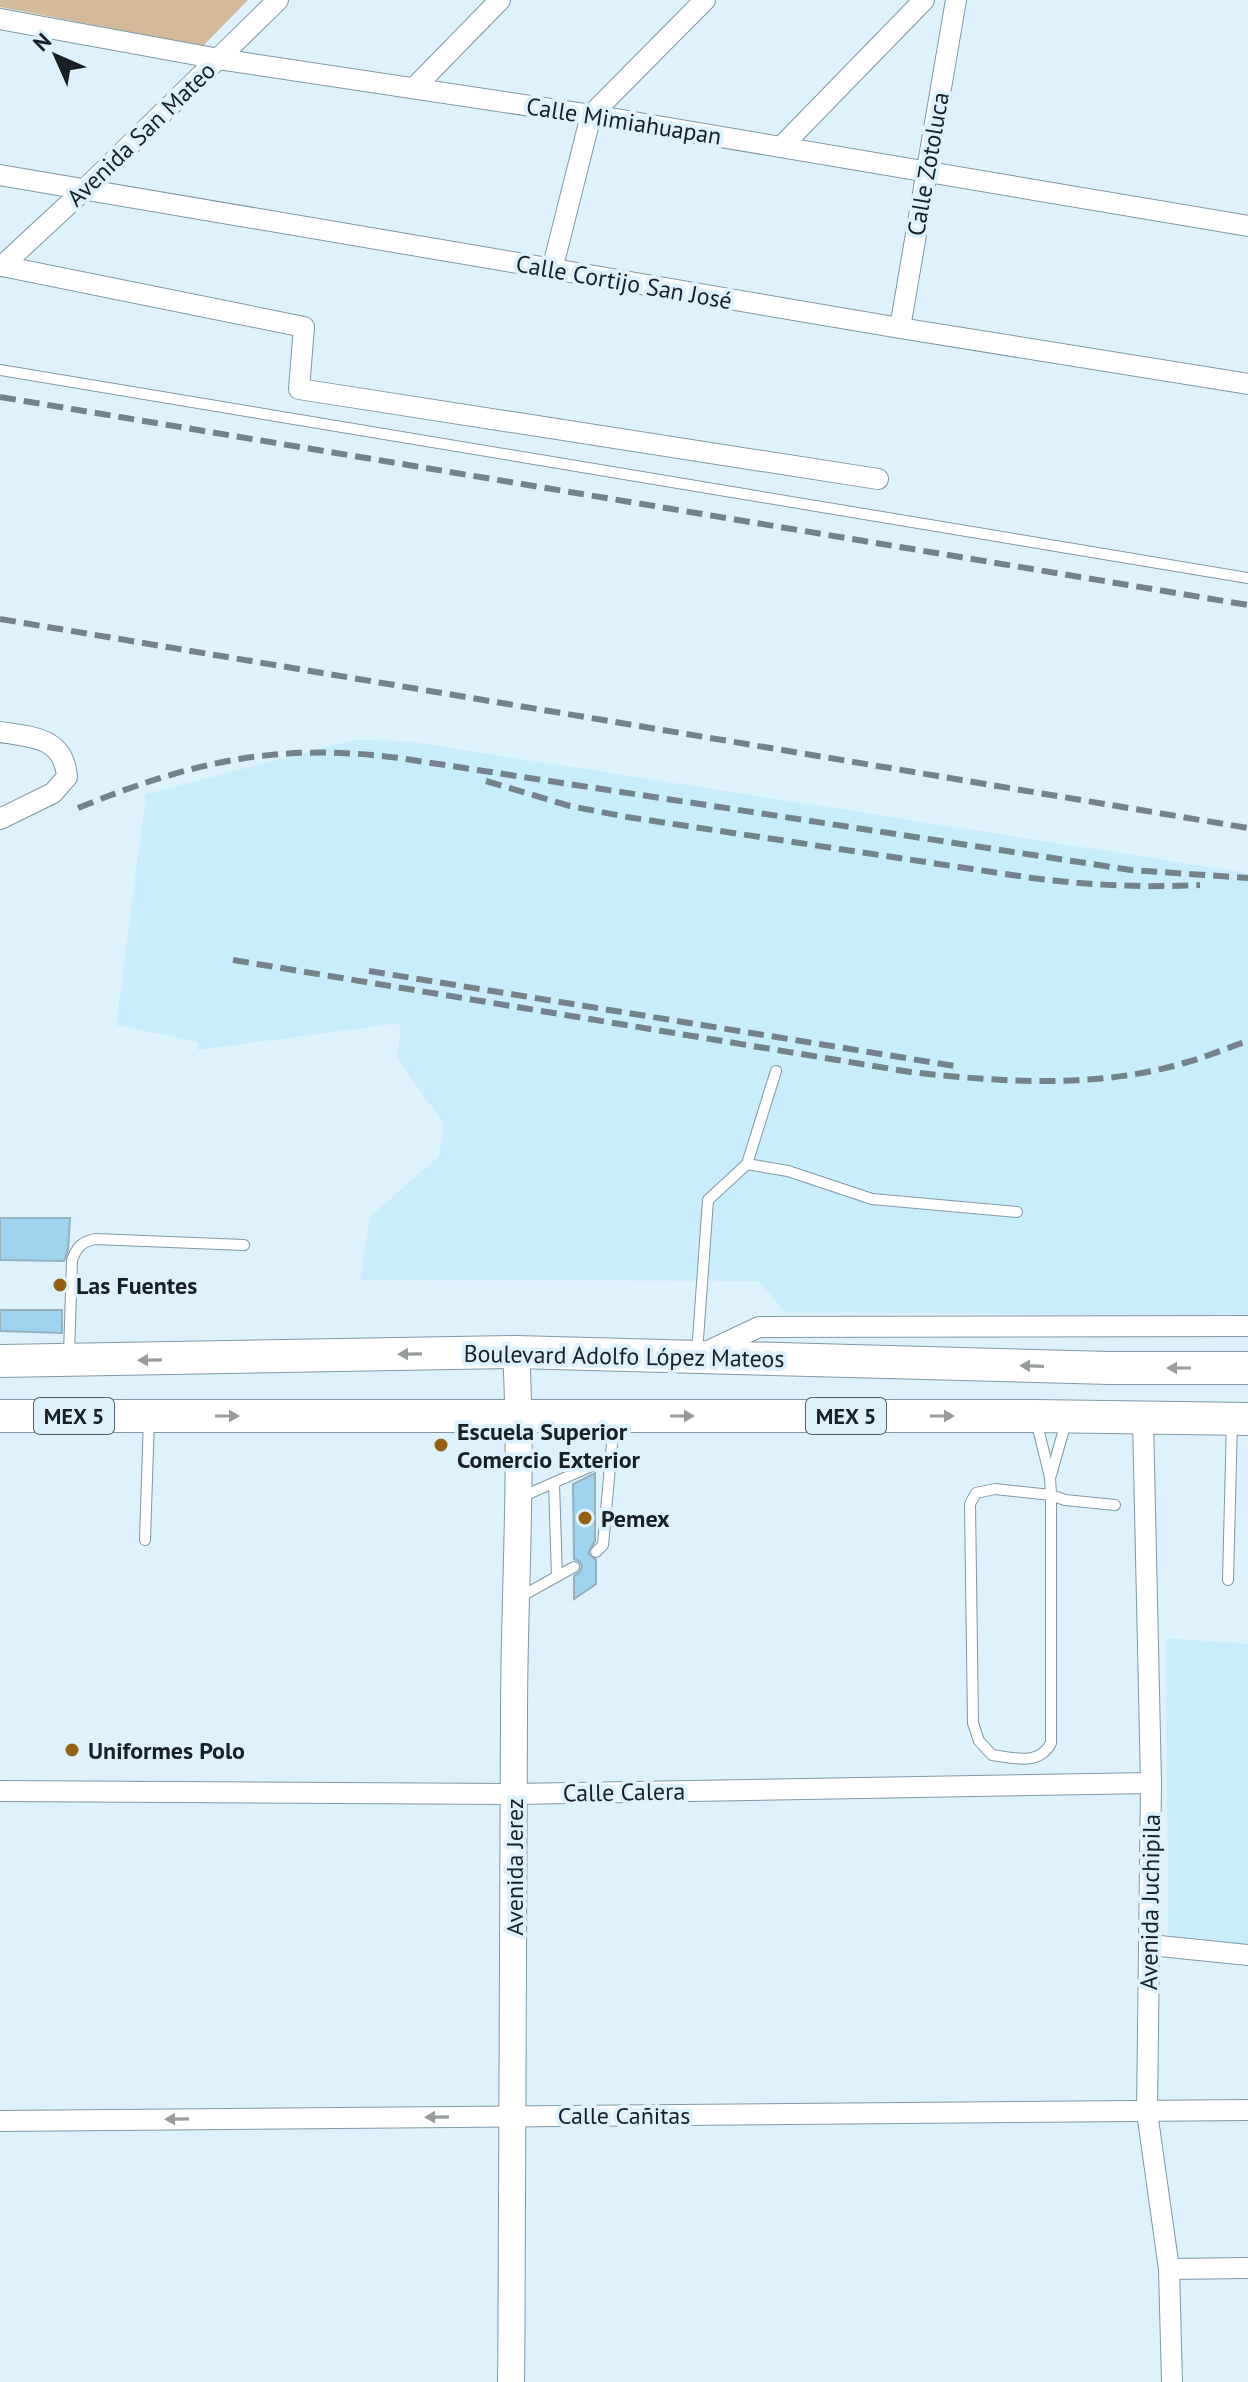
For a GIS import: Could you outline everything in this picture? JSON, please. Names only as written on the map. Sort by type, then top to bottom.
[{"type":"main road","name":"Boulevard Adolfo López Mateos","points":[[0,1361],[516,1352],[1110,1368],[1248,1368]]},
{"type":"main road","name":"MEX 5","points":[[0,1416],[1035,1416],[1240,1419]]},
{"type":"street","name":"Avenida San Mateo","points":[[2,266],[278,0]]},
{"type":"street","points":[[414,88],[500,0]]},
{"type":"street","points":[[552,270],[591,115],[705,0]]},
{"type":"street","points":[[781,147],[924,0]]},
{"type":"street","name":"Calle Zotoluca","points":[[900,328],[956,0]]},
{"type":"street","name":"Calle Mimiahuapan","points":[[0,19],[219,59],[591,115],[1248,226]]},
{"type":"street","name":"Calle Cortijo San José","points":[[0,175],[552,270],[1248,384]]},
{"type":"street","points":[[2,266],[304,327],[299,389],[878,479]]},
{"type":"street","points":[[0,732],[47,742],[66,761],[67,777],[53,793],[0,819]]},
{"type":"street","points":[[696,1356],[759,1327],[1248,1326]]},
{"type":"street","name":"Avenida Jerez","points":[[511,2382],[515,2116],[514,1600],[520,1415],[516,1352]]},
{"type":"street","name":"Avenida Juchipila","points":[[1143,1419],[1151,1783],[1147,2112],[1169,2269],[1172,2382]]},
{"type":"street","name":"Calle Calera","points":[[0,1791],[513,1794],[1151,1783]]},
{"type":"street","points":[[1150,1945],[1248,1955]]},
{"type":"street","name":"Calle Cañitas","points":[[0,2121],[1248,2110]]},
{"type":"street","points":[[1169,2269],[1248,2268]]},
{"type":"lane","points":[[0,370],[1248,578]]},
{"type":"lane","points":[[696,1356],[708,1200],[747,1164],[776,1071]]},
{"type":"lane","points":[[747,1164],[788,1171],[872,1199],[1017,1212]]},
{"type":"lane","points":[[69,1362],[72,1260],[77,1247],[84,1241],[244,1245]]},
{"type":"lane","points":[[596,1552],[603,1545],[614,1415]]},
{"type":"lane","points":[[145,1540],[149,1416]]},
{"type":"lane","points":[[1035,1416],[1050,1477],[1051,1495],[1051,1743],[1042,1755],[1035,1758],[992,1755],[979,1741],[973,1723],[970,1504],[976,1493],[995,1489],[1051,1495],[1065,1500],[1115,1505]]},
{"type":"lane","points":[[1050,1477],[1068,1417]]},
{"type":"lane","points":[[1228,1580],[1240,1419]]},
{"type":"lane","points":[[517,1499],[612,1457]]},
{"type":"lane","points":[[554,1484],[557,1576]]},
{"type":"lane","points":[[514,1600],[574,1567]]},
{"type":"shaded area","points":[[0,0],[248,0],[203,46],[0,7]]},
{"type":"shaded area","points":[[354,740],[406,741],[1248,873],[1248,1316],[785,1312],[758,1281],[360,1280],[370,1217],[439,1156],[444,1124],[397,1059],[401,1023],[197,1050],[198,1042],[116,1025],[146,794]]},
{"type":"shaded area","points":[[1166,1638],[1248,1644],[1248,1950],[1168,1937]]},
{"type":"building","points":[[0,1218],[70,1218],[68,1250],[64,1261],[0,1260]]},
{"type":"building","points":[[0,1310],[62,1310],[62,1333],[0,1331]]},
{"type":"building","name":"Pemex","points":[[595,1473],[595,1541],[588,1553],[596,1560],[596,1584],[574,1599],[574,1576],[582,1566],[574,1559],[573,1484]]},
{"type":"railway","points":[[0,397],[1248,605]]},
{"type":"railway","points":[[0,619],[1248,828]]},
{"type":"railway","points":[[78,808],[159,779],[235,760],[313,753],[355,754],[399,758],[1131,870],[1248,878]]},
{"type":"railway","points":[[486,781],[570,806],[627,817],[1032,878],[1116,885],[1200,885]]},
{"type":"railway","points":[[233,960],[910,1072],[978,1078],[1048,1081],[1117,1077],[1184,1063],[1248,1041]]},
{"type":"railway","points":[[369,971],[961,1067]]},
{"type":"place","name":"Las Fuentes","points":[[60,1285]]},
{"type":"place","name":"Escuela Superior Comercio Exterior","points":[[441,1445]]},
{"type":"place","name":"Pemex","points":[[585,1518]]},
{"type":"place","name":"Uniformes Polo","points":[[72,1750]]}]
